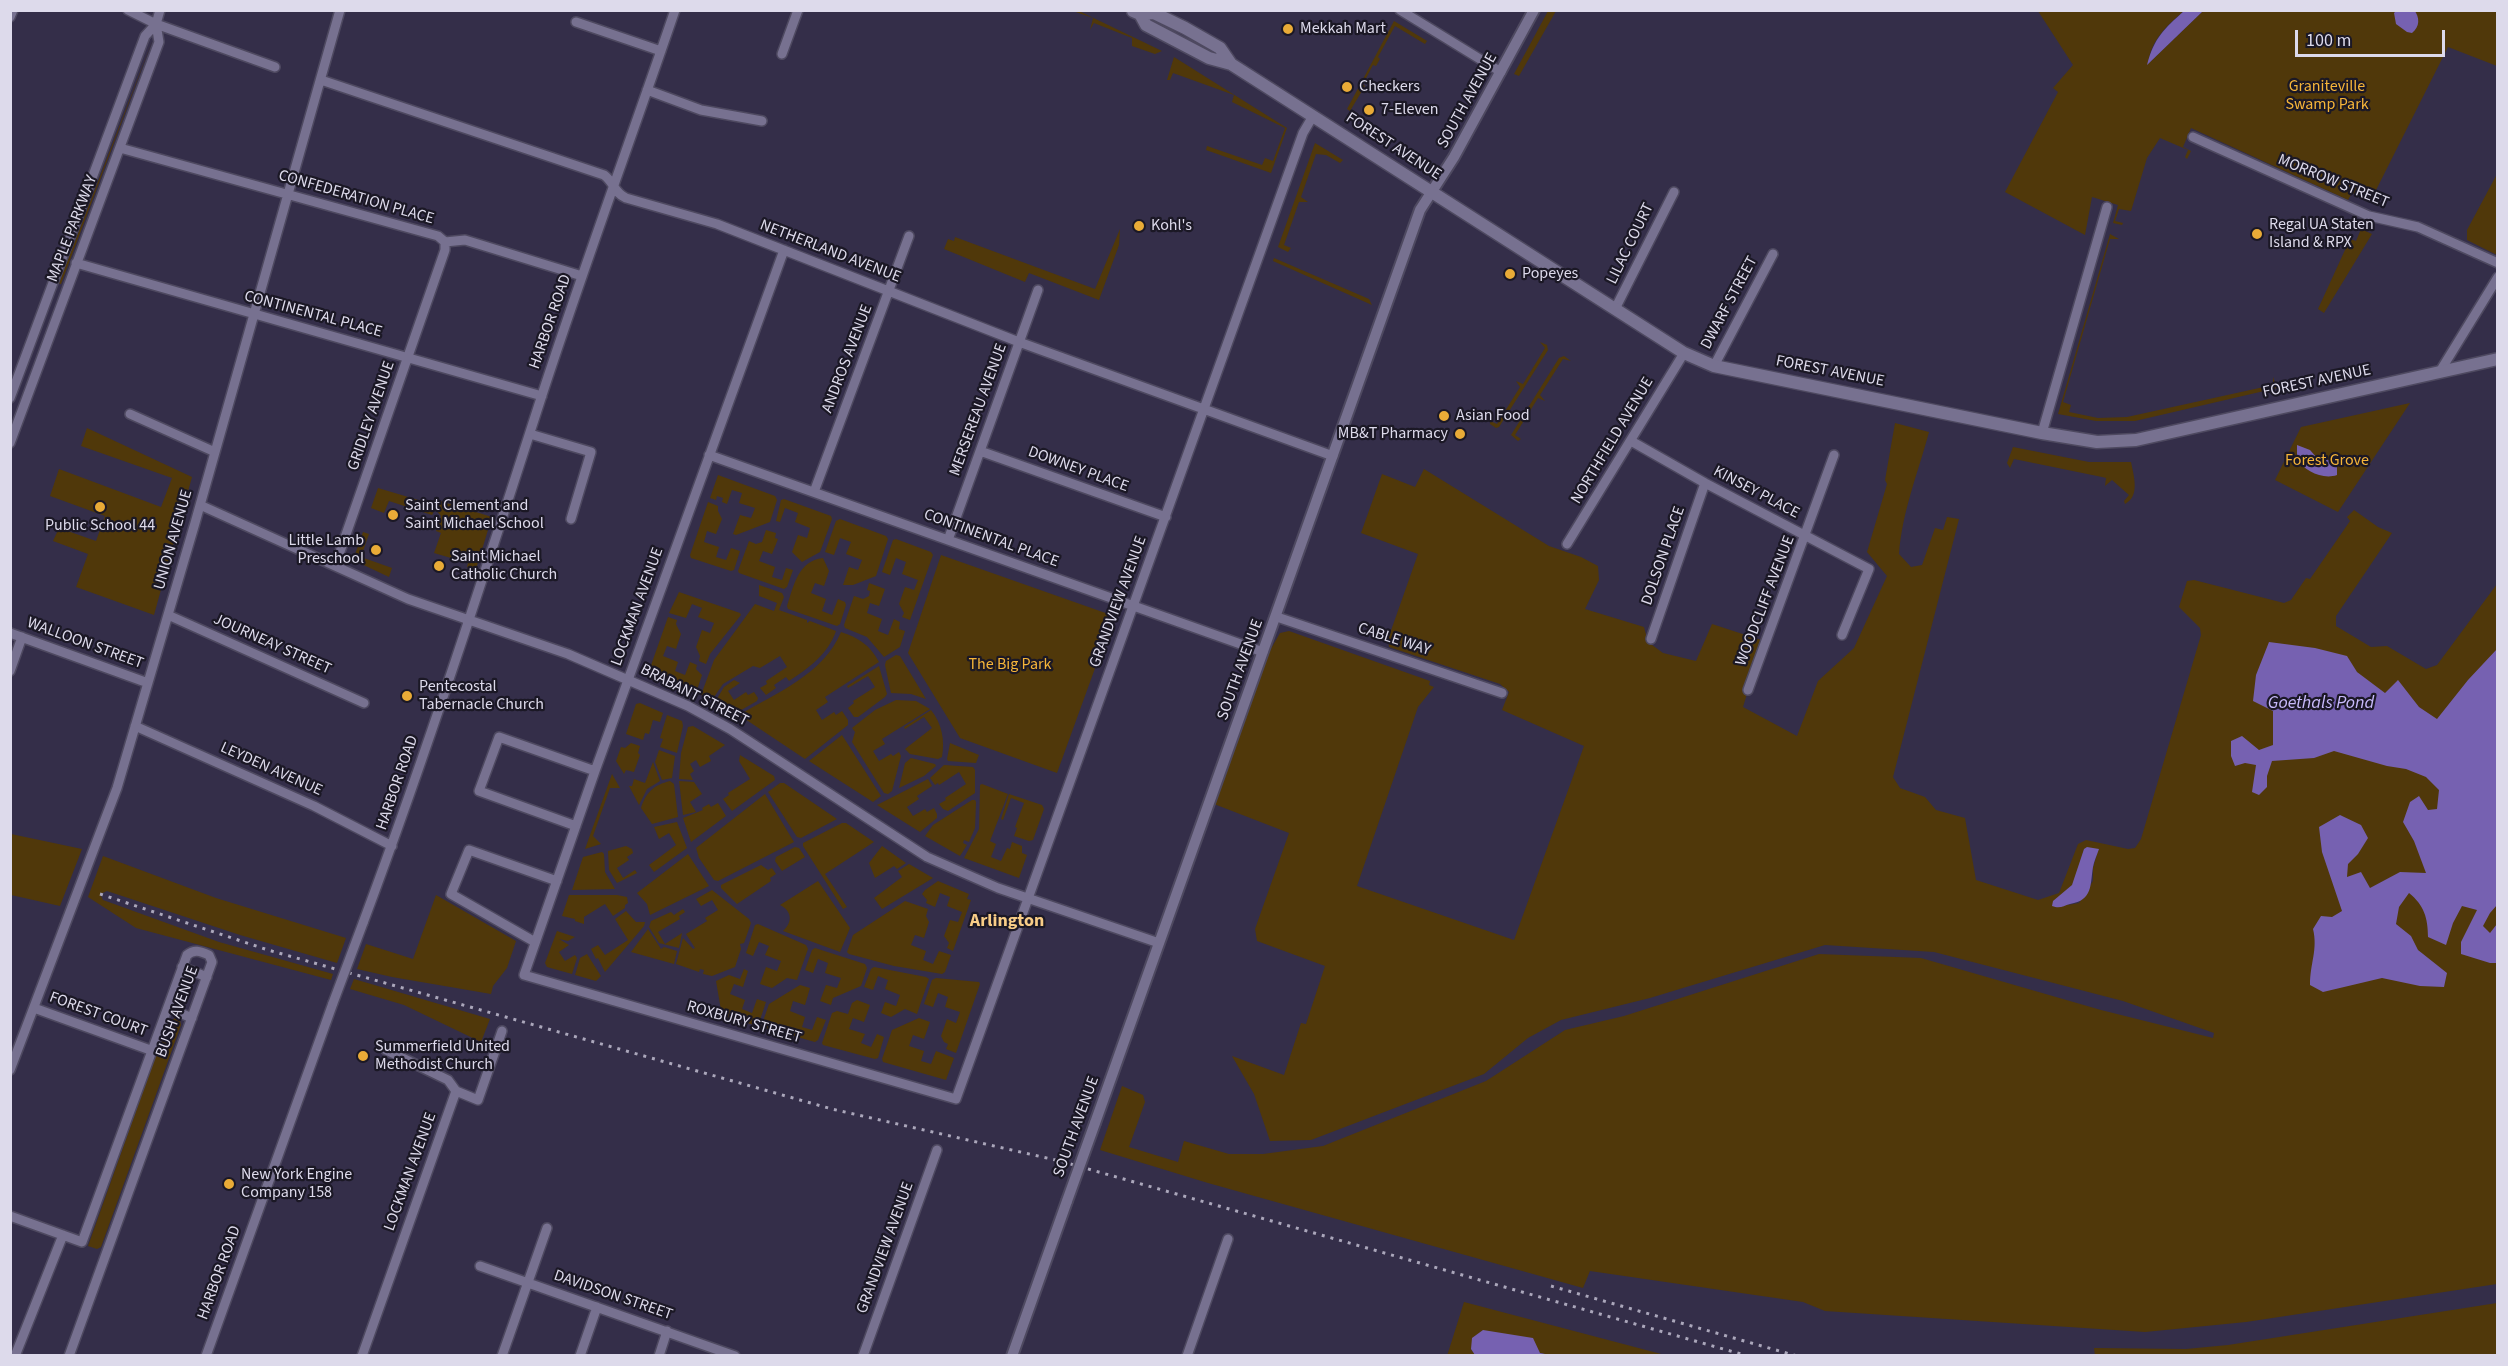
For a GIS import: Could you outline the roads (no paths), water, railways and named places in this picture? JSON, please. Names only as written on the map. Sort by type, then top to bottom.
[{"type":"main road","name":"FOREST AVENUE","points":[[1136,12],[1146,25],[1209,58],[1231,64],[1684,353],[1714,366],[2042,433],[2097,442],[2136,440],[2498,359]]},
{"type":"street","points":[[10,17],[13,10]]},
{"type":"street","points":[[128,10],[156,24],[275,67]]},
{"type":"street","name":"MAPLE PARKWAY","points":[[10,443],[12,431],[159,42],[156,24],[160,10]]},
{"type":"street","name":"UNION AVENUE","points":[[10,1070],[117,788],[200,505],[340,10]]},
{"type":"street","name":"HARBOR ROAD","points":[[206,1356],[392,846],[469,621],[582,276],[675,10]]},
{"type":"street","points":[[782,54],[798,10]]},
{"type":"street","points":[[1400,10],[1501,72]]},
{"type":"street","name":"SOUTH AVENUE","points":[[1012,1356],[1420,210],[1501,72],[1534,10]]},
{"type":"street","points":[[576,22],[661,51]]},
{"type":"street","name":"MAPLE PARKWAY","points":[[10,398],[145,36],[156,24]]},
{"type":"street","name":"NETHERLAND AVENUE","points":[[321,80],[604,175],[619,195],[626,198],[717,224],[1019,342],[1333,456]]},
{"type":"street","points":[[647,90],[701,110],[762,121]]},
{"type":"street","name":"GRANDVIEW AVENUE","points":[[956,1099],[1303,133],[1313,116]]},
{"type":"street","name":"MORROW STREET","points":[[2193,137],[2369,216],[2418,227],[2498,263]]},
{"type":"street","name":"CONFEDERATION PLACE","points":[[120,148],[438,236],[445,242],[454,239],[475,242],[582,276]]},
{"type":"street","name":"LILAC COURT","points":[[1616,309],[1674,192]]},
{"type":"street","points":[[2042,433],[2107,207]]},
{"type":"street","name":"ANDROS AVENUE","points":[[814,492],[909,236]]},
{"type":"street","name":"GRIDLEY AVENUE","points":[[335,566],[445,250],[445,242]]},
{"type":"street","name":"LOCKMAN AVENUE","points":[[524,975],[595,771],[784,250]]},
{"type":"street","name":"DWARF STREET","points":[[1714,366],[1773,254]]},
{"type":"street","name":"CONTINENTAL PLACE","points":[[76,263],[542,396]]},
{"type":"street","points":[[2439,373],[2498,277]]},
{"type":"street","name":"MERSEREAU AVENUE","points":[[948,540],[1038,290]]},
{"type":"street","points":[[48,297],[62,303]]},
{"type":"street","name":"NORTHFIELD AVENUE","points":[[1567,544],[1684,353]]},
{"type":"street","points":[[130,414],[215,452]]},
{"type":"street","points":[[530,434],[591,452],[571,519]]},
{"type":"street","name":"KINSEY PLACE","points":[[1631,441],[1704,483],[1869,569],[1842,635]]},
{"type":"street","name":"DOWNEY PLACE","points":[[980,451],[1166,517]]},
{"type":"street","name":"CONTINENTAL PLACE","points":[[709,455],[1263,652]]},
{"type":"street","name":"WOODCLIFF AVENUE","points":[[1748,690],[1806,537],[1834,455]]},
{"type":"street","name":"DOLSON PLACE","points":[[1651,639],[1704,483]]},
{"type":"street","name":"BRABANT STREET","points":[[200,505],[408,599],[545,646],[688,706],[730,729],[927,857],[968,877],[1159,944]]},
{"type":"street","name":"JOURNEAY STREET","points":[[168,615],[364,703]]},
{"type":"street","name":"CABLE WAY","points":[[1276,617],[1502,693]]},
{"type":"street","name":"WALLOON STREET","points":[[10,633],[148,683]]},
{"type":"street","points":[[10,671],[22,637]]},
{"type":"street","name":"LEYDEN AVENUE","points":[[135,726],[314,806],[392,846]]},
{"type":"street","points":[[576,826],[479,791],[499,737],[595,771]]},
{"type":"street","points":[[535,942],[450,894],[469,850],[557,881]]},
{"type":"street","name":"BUSH AVENUE","points":[[63,1235],[82,1242],[187,955],[191,951],[205,953],[211,957],[212,962],[207,977],[69,1356]]},
{"type":"street","points":[[182,967],[207,977]]},
{"type":"street","name":"ROXBURY STREET","points":[[524,975],[956,1099]]},
{"type":"street","name":"FOREST COURT","points":[[34,1008],[153,1051]]},
{"type":"street","points":[[168,1008],[192,1018]]},
{"type":"street","points":[[386,1050],[448,1080],[456,1091],[478,1100],[502,1031]]},
{"type":"street","name":"LOCKMAN AVENUE","points":[[362,1356],[456,1091]]},
{"type":"street","name":"GRANDVIEW AVENUE","points":[[863,1356],[937,1150]]},
{"type":"street","points":[[10,1216],[63,1235],[15,1356]]},
{"type":"street","points":[[502,1356],[547,1228]]},
{"type":"street","points":[[1187,1356],[1228,1239]]},
{"type":"street","name":"DAVIDSON STREET","points":[[480,1266],[735,1356]]},
{"type":"street","points":[[580,1356],[597,1307]]},
{"type":"street","points":[[659,1356],[667,1331]]},
{"type":"water","points":[[2414,10],[2418,22],[2417,28],[2412,33],[2407,32],[2396,24],[2394,13]]},
{"type":"water","points":[[2184,11],[2203,11],[2147,65],[2161,35]]},
{"type":"water","points":[[2297,445],[2310,450],[2317,458],[2330,460],[2337,464],[2337,475],[2320,475],[2304,467],[2297,459]]},
{"type":"water","name":"Goethals Pond","points":[[2269,642],[2315,648],[2347,656],[2357,672],[2385,693],[2398,680],[2419,707],[2437,719],[2468,680],[2497,649],[2497,905],[2483,926],[2490,933],[2497,924],[2497,963],[2461,954],[2461,942],[2477,910],[2462,906],[2453,923],[2446,945],[2428,937],[2424,912],[2409,893],[2399,907],[2396,924],[2411,936],[2418,950],[2447,973],[2444,987],[2420,986],[2382,978],[2323,992],[2310,985],[2315,944],[2313,929],[2321,916],[2332,917],[2342,911],[2322,852],[2319,827],[2340,815],[2361,825],[2368,838],[2358,854],[2348,864],[2347,877],[2361,872],[2370,888],[2400,872],[2426,873],[2414,841],[2403,822],[2410,802],[2419,796],[2428,810],[2437,809],[2439,790],[2426,777],[2406,769],[2334,751],[2314,758],[2272,761],[2267,776],[2267,787],[2259,795],[2252,792],[2256,765],[2245,763],[2235,766],[2231,756],[2231,741],[2242,736],[2259,750],[2273,745],[2273,711],[2253,701],[2256,675]]},
{"type":"water","points":[[2087,847],[2099,849],[2087,895],[2077,902],[2059,907],[2052,906],[2053,901],[2072,885],[2084,849]]},
{"type":"water","points":[[1483,1330],[1533,1338],[1540,1353],[1550,1355],[1475,1355],[1471,1349],[1472,1338]]},
{"type":"railway","points":[[100,894],[268,950],[832,1109],[1060,1161],[1748,1356]]},
{"type":"railway","points":[[1551,1286],[1797,1356]]},
{"type":"place","name":"Mekkah Mart","points":[[1288,29]]},
{"type":"place","name":"Checkers","points":[[1347,87]]},
{"type":"place","name":"7-Eleven","points":[[1369,110]]},
{"type":"place","name":"Kohl's","points":[[1139,226]]},
{"type":"place","name":"Regal UA Staten Island & RPX","points":[[2257,234]]},
{"type":"place","name":"Popeyes","points":[[1510,274]]},
{"type":"place","name":"Asian Food","points":[[1444,416]]},
{"type":"place","name":"MB&T Pharmacy","points":[[1460,434]]},
{"type":"place","name":"Public School 44","points":[[100,507]]},
{"type":"place","name":"Saint Clement and Saint Michael School","points":[[393,515]]},
{"type":"place","name":"Little Lamb Preschool","points":[[376,550]]},
{"type":"place","name":"Saint Michael Catholic Church","points":[[439,566]]},
{"type":"place","name":"Pentecostal Tabernacle Church","points":[[407,696]]},
{"type":"place","name":"Summerfield United Methodist Church","points":[[363,1056]]},
{"type":"place","name":"New York Engine Company 158","points":[[229,1184]]},
{"type":"district","name":"Arlington","points":[[1007,922]]},
{"type":"park label","name":"Graniteville Swamp Park","points":[[2327,96]]},
{"type":"park label","name":"Forest Grove","points":[[2327,461]]},
{"type":"park label","name":"The Big Park","points":[[1010,665]]}]
